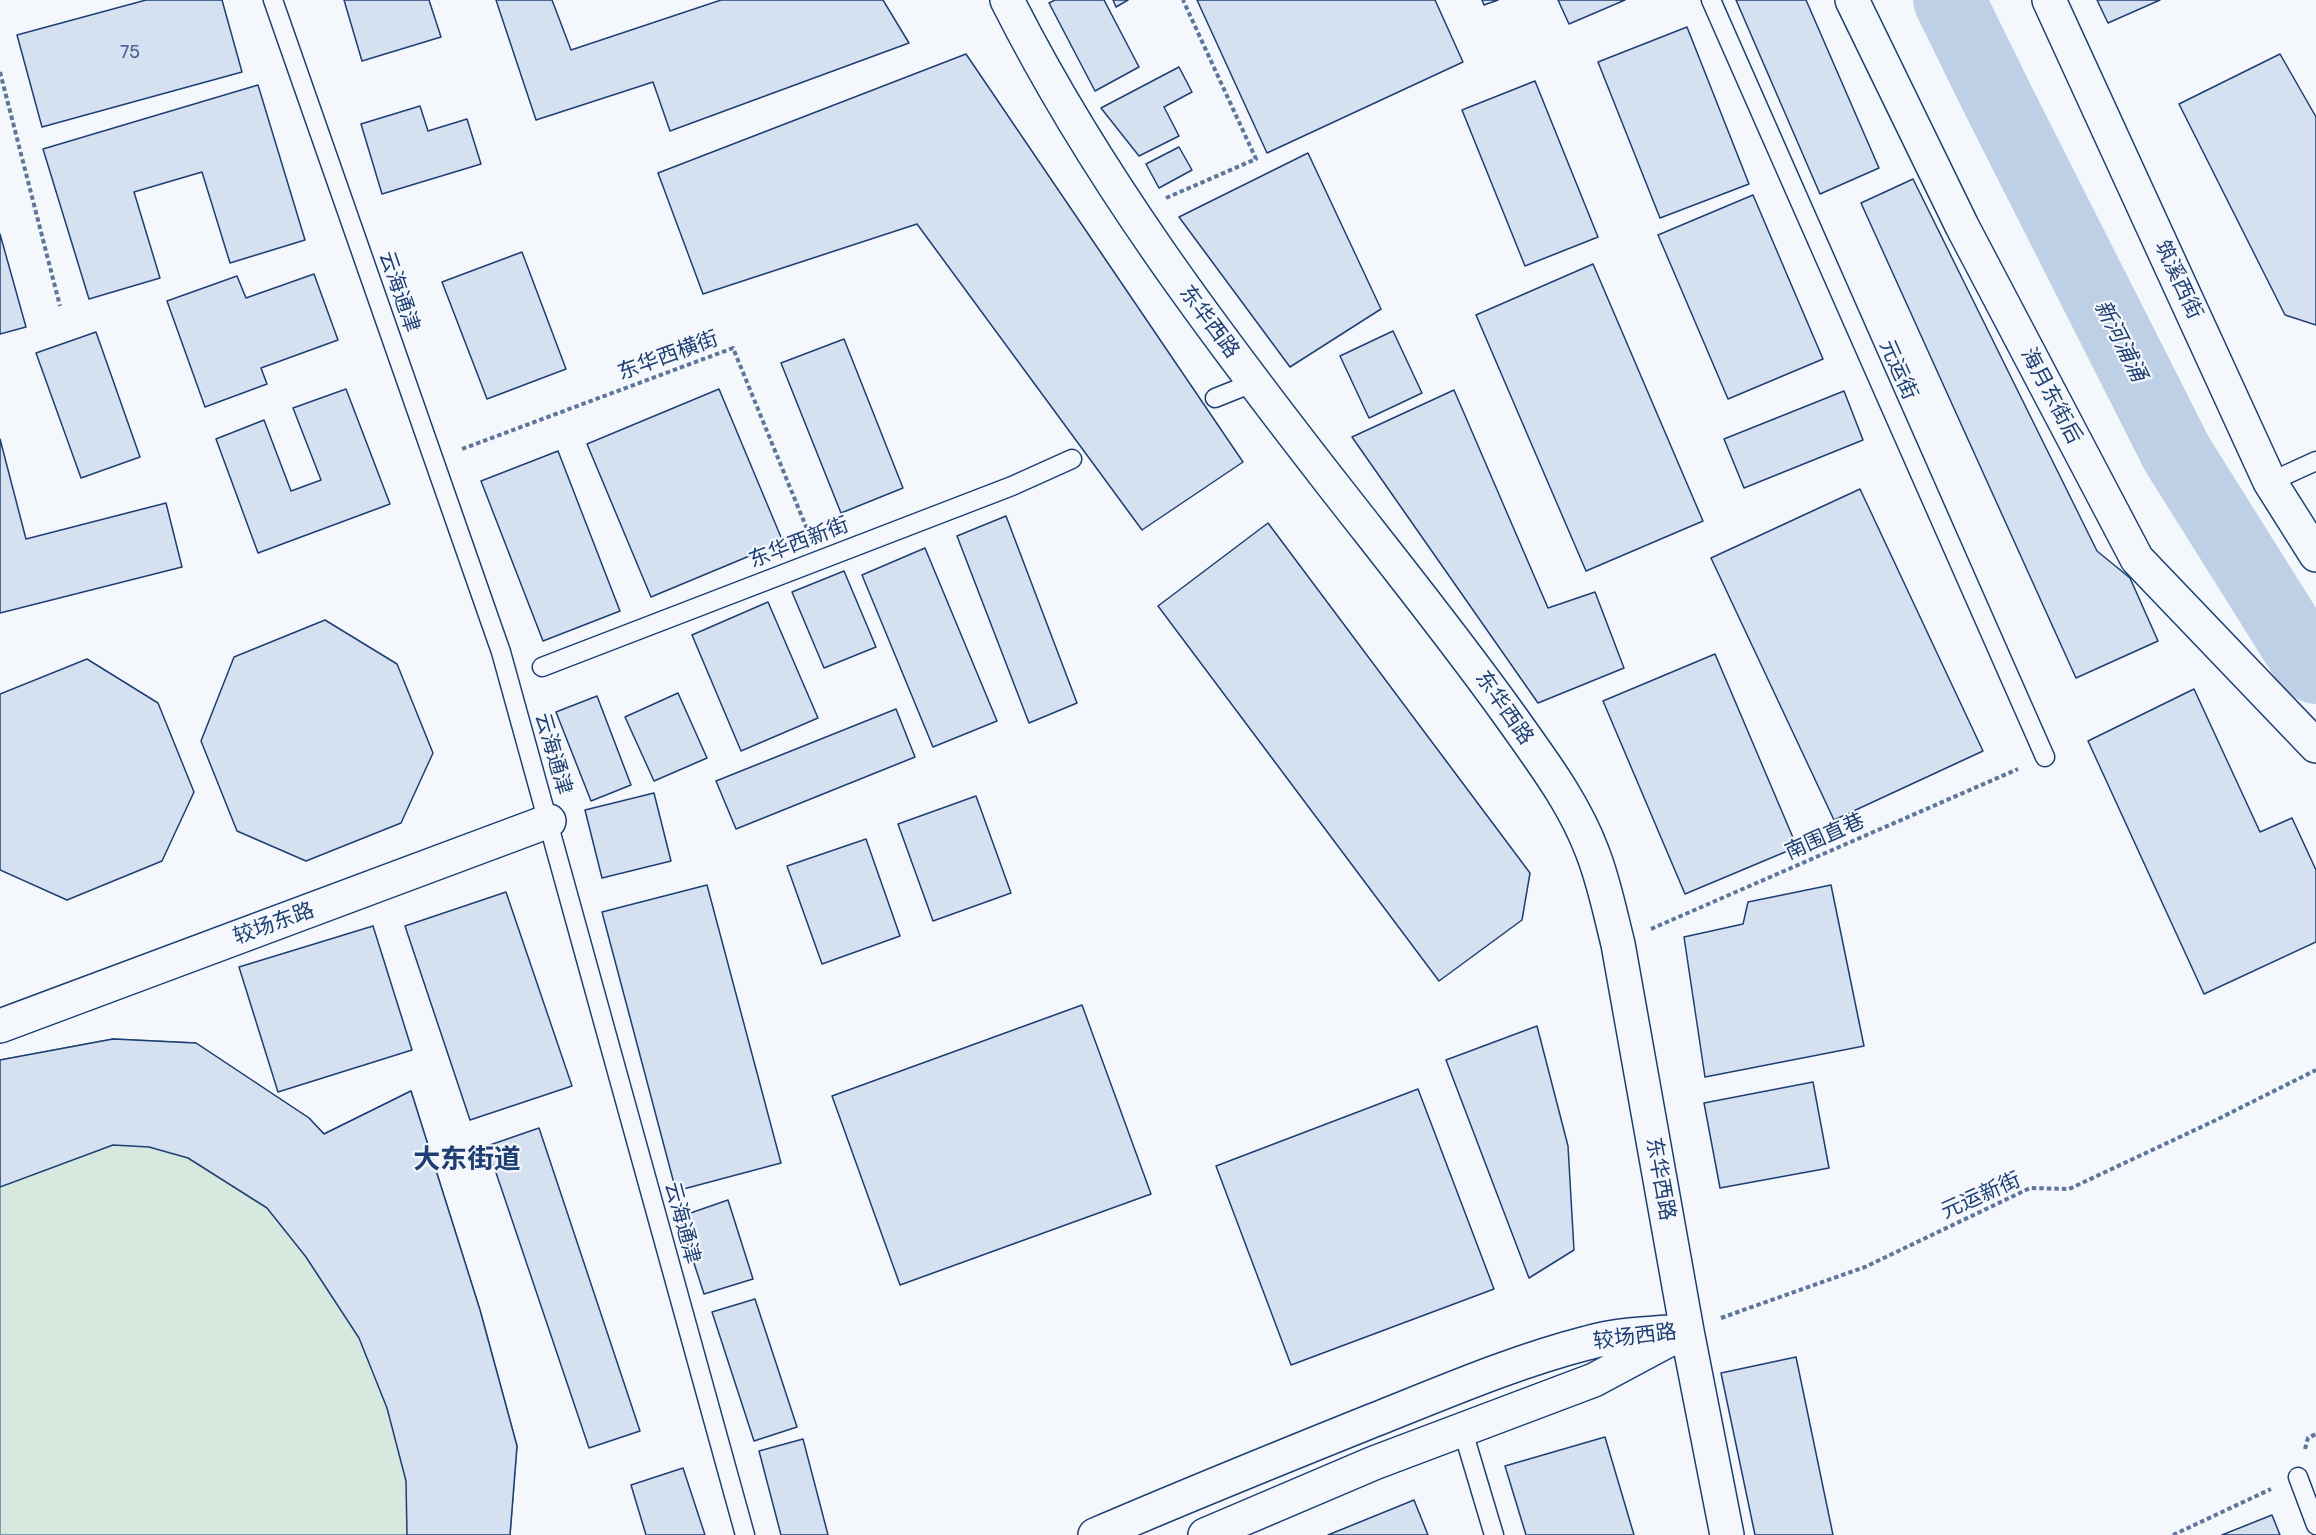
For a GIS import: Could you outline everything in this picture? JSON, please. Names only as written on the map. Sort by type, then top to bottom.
[{"type":"street","name":"东华西路","points":[[1007,0],[1064,107],[1131,214],[1187,293],[1478,670],[1567,799],[1592,849],[1606,893],[1618,944],[1687,1330],[1727,1535]]},
{"type":"street","name":"海月东街后","points":[[1852,0],[1962,226],[2137,559],[2316,746]]},
{"type":"street","name":"筑溪西街","points":[[2049,0],[2270,482],[2316,555]]},
{"type":"street","name":"较场东路","points":[[0,1026],[549,821]]},
{"type":"street","name":"较场西路","points":[[1205,1535],[1374,1463],[1594,1380],[1687,1330]]},
{"type":"street","name":"较场西路","points":[[1095,1535],[1250,1469],[1540,1357],[1589,1342],[1687,1330]]},
{"type":"lane","name":"云海通津","points":[[273,0],[501,652],[745,1535]]},
{"type":"lane","name":"元运街","points":[[1711,0],[2045,758]]},
{"type":"lane","points":[[1215,398],[1255,382]]},
{"type":"lane","name":"东华西新街","points":[[542,667],[1012,486],[1072,459]]},
{"type":"lane","points":[[2270,482],[2316,461]]},
{"type":"lane","points":[[1462,1428],[1494,1535]]},
{"type":"lane","points":[[2298,1477],[2316,1525]]},
{"type":"path","points":[[1131,214],[1256,159],[1183,0]]},
{"type":"path","points":[[0,72],[60,306]]},
{"type":"path","name":"东华西横街","points":[[434,460],[733,348],[820,560]]},
{"type":"path","name":"南围直巷","points":[[1618,944],[2045,758]]},
{"type":"path","name":"元运新街","points":[[1687,1330],[1865,1266],[2030,1188],[2069,1189],[2316,1070]]},
{"type":"path","points":[[2173,1535],[2298,1477]]},
{"type":"shaded area","points":[[113,1039],[196,1043],[309,1118],[324,1134],[411,1091],[480,1310],[517,1446],[510,1535],[0,1535],[0,1060]]},
{"type":"building","points":[[146,0],[222,0],[242,72],[42,127],[17,35]]},
{"type":"building","points":[[344,0],[429,0],[441,37],[362,61]]},
{"type":"building","points":[[496,0],[552,0],[571,50],[721,0],[883,0],[909,43],[670,131],[653,82],[536,120]]},
{"type":"building","points":[[1055,0],[1104,0],[1139,67],[1095,91],[1049,3]]},
{"type":"building","points":[[1113,0],[1128,0],[1116,7]]},
{"type":"building","points":[[1197,0],[1435,0],[1463,62],[1267,153]]},
{"type":"building","points":[[1482,0],[1498,0],[1484,5]]},
{"type":"building","points":[[1558,0],[1625,0],[1569,24]]},
{"type":"building","points":[[1736,0],[1806,0],[1879,168],[1820,194]]},
{"type":"building","points":[[2097,0],[2160,0],[2108,23]]},
{"type":"building","points":[[1687,27],[1749,184],[1660,218],[1598,62]]},
{"type":"building","points":[[966,54],[1243,462],[1142,530],[917,224],[703,294],[658,173]]},
{"type":"building","points":[[2280,54],[2316,117],[2316,325],[2285,315],[2179,104]]},
{"type":"building","points":[[1179,67],[1192,92],[1164,107],[1179,136],[1139,156],[1101,108]]},
{"type":"building","points":[[1535,81],[1598,237],[1525,266],[1462,110]]},
{"type":"building","points":[[258,85],[305,240],[230,263],[202,172],[134,192],[160,278],[89,299],[43,149]]},
{"type":"building","points":[[420,106],[428,131],[467,119],[481,164],[382,194],[361,124]]},
{"type":"building","points":[[1179,147],[1192,170],[1159,188],[1146,164]]},
{"type":"building","points":[[1308,153],[1381,309],[1290,367],[1179,217]]},
{"type":"building","points":[[1913,179],[2097,551],[2130,578],[2158,641],[2076,678],[1861,203]]},
{"type":"building","points":[[1753,195],[1823,359],[1728,399],[1658,235]]},
{"type":"building","points":[[0,234],[26,327],[0,334]]},
{"type":"building","points":[[522,252],[566,369],[487,399],[442,282]]},
{"type":"building","points":[[1593,264],[1703,521],[1586,571],[1476,315]]},
{"type":"building","points":[[314,274],[338,340],[261,368],[267,384],[205,407],[167,301],[237,276],[246,298]]},
{"type":"building","points":[[1393,331],[1422,393],[1369,418],[1340,356]]},
{"type":"building","points":[[96,332],[140,457],[81,478],[36,353]]},
{"type":"building","points":[[844,339],[903,488],[841,513],[781,363]]},
{"type":"building","points":[[346,389],[390,504],[258,553],[216,439],[264,420],[291,491],[321,480],[293,408]]},
{"type":"building","points":[[719,389],[783,542],[651,597],[587,444]]},
{"type":"building","points":[[1454,390],[1548,608],[1595,592],[1624,668],[1538,703],[1352,437]]},
{"type":"building","points":[[1844,391],[1863,440],[1744,488],[1724,439]]},
{"type":"building","points":[[0,439],[26,539],[166,503],[182,567],[0,613]]},
{"type":"building","points":[[558,451],[620,611],[543,641],[481,481]]},
{"type":"building","points":[[1860,489],[1983,751],[1834,820],[1711,558]]},
{"type":"building","points":[[1006,516],[1077,703],[1029,723],[957,536]]},
{"type":"building","points":[[1268,523],[1530,873],[1522,920],[1439,981],[1158,606]]},
{"type":"building","points":[[925,548],[997,721],[933,747],[862,575]]},
{"type":"building","points":[[844,571],[876,647],[824,668],[792,592]]},
{"type":"building","points":[[768,602],[818,718],[741,751],[692,635]]},
{"type":"building","points":[[325,620],[397,664],[433,753],[401,823],[306,861],[237,831],[201,741],[234,657]]},
{"type":"building","points":[[1715,654],[1797,847],[1685,894],[1603,701]]},
{"type":"building","points":[[87,659],[158,703],[194,792],[162,861],[67,900],[0,870],[0,694]]},
{"type":"building","points":[[2194,689],[2260,832],[2292,818],[2316,870],[2316,942],[2204,994],[2088,741]]},
{"type":"building","points":[[678,693],[707,758],[654,781],[625,717]]},
{"type":"building","points":[[597,696],[631,785],[591,801],[556,712]]},
{"type":"building","points":[[896,709],[915,757],[736,829],[716,781]]},
{"type":"building","points":[[654,793],[671,861],[602,878],[585,810]]},
{"type":"building","points":[[976,796],[1011,893],[933,921],[898,824]]},
{"type":"building","points":[[866,839],[900,936],[822,964],[787,866]]},
{"type":"building","points":[[707,885],[781,1163],[676,1191],[602,912]]},
{"type":"building","points":[[1831,885],[1864,1046],[1705,1077],[1684,937],[1743,924],[1748,902]]},
{"type":"building","points":[[506,892],[572,1086],[470,1120],[405,926]]},
{"type":"building","points":[[373,926],[412,1050],[278,1092],[239,967]]},
{"type":"building","points":[[1082,1005],[1151,1194],[900,1285],[832,1096]]},
{"type":"building","points":[[1537,1026],[1568,1146],[1574,1250],[1529,1278],[1446,1060]]},
{"type":"building","points":[[113,1039],[196,1043],[309,1118],[324,1134],[411,1091],[480,1310],[517,1446],[510,1535],[407,1535],[406,1481],[387,1408],[359,1338],[306,1257],[267,1208],[188,1158],[149,1147],[113,1145],[0,1187],[0,1060]]},
{"type":"building","points":[[1813,1082],[1829,1168],[1720,1188],[1704,1103]]},
{"type":"building","points":[[1418,1089],[1494,1289],[1291,1365],[1216,1166]]},
{"type":"building","points":[[539,1128],[640,1431],[589,1448],[487,1146]]},
{"type":"building","points":[[728,1200],[753,1279],[704,1294],[679,1217]]},
{"type":"building","points":[[755,1299],[797,1427],[754,1441],[712,1312]]},
{"type":"building","points":[[1796,1357],[1833,1535],[1755,1535],[1721,1373]]},
{"type":"building","points":[[1605,1437],[1634,1535],[1526,1535],[1505,1466]]},
{"type":"building","points":[[803,1439],[828,1535],[781,1535],[759,1451]]},
{"type":"building","points":[[683,1468],[705,1535],[646,1535],[631,1485]]},
{"type":"building","points":[[1414,1500],[1428,1535],[1328,1535]]},
{"type":"building","points":[[2272,1515],[2280,1535],[2222,1535]]},
{"type":"waterway","name":"新河浦涌","points":[[1949,0],[2177,454],[2303,655],[2316,668]]},
{"type":"district","name":"大东街道","points":[[467,1160]]}]
